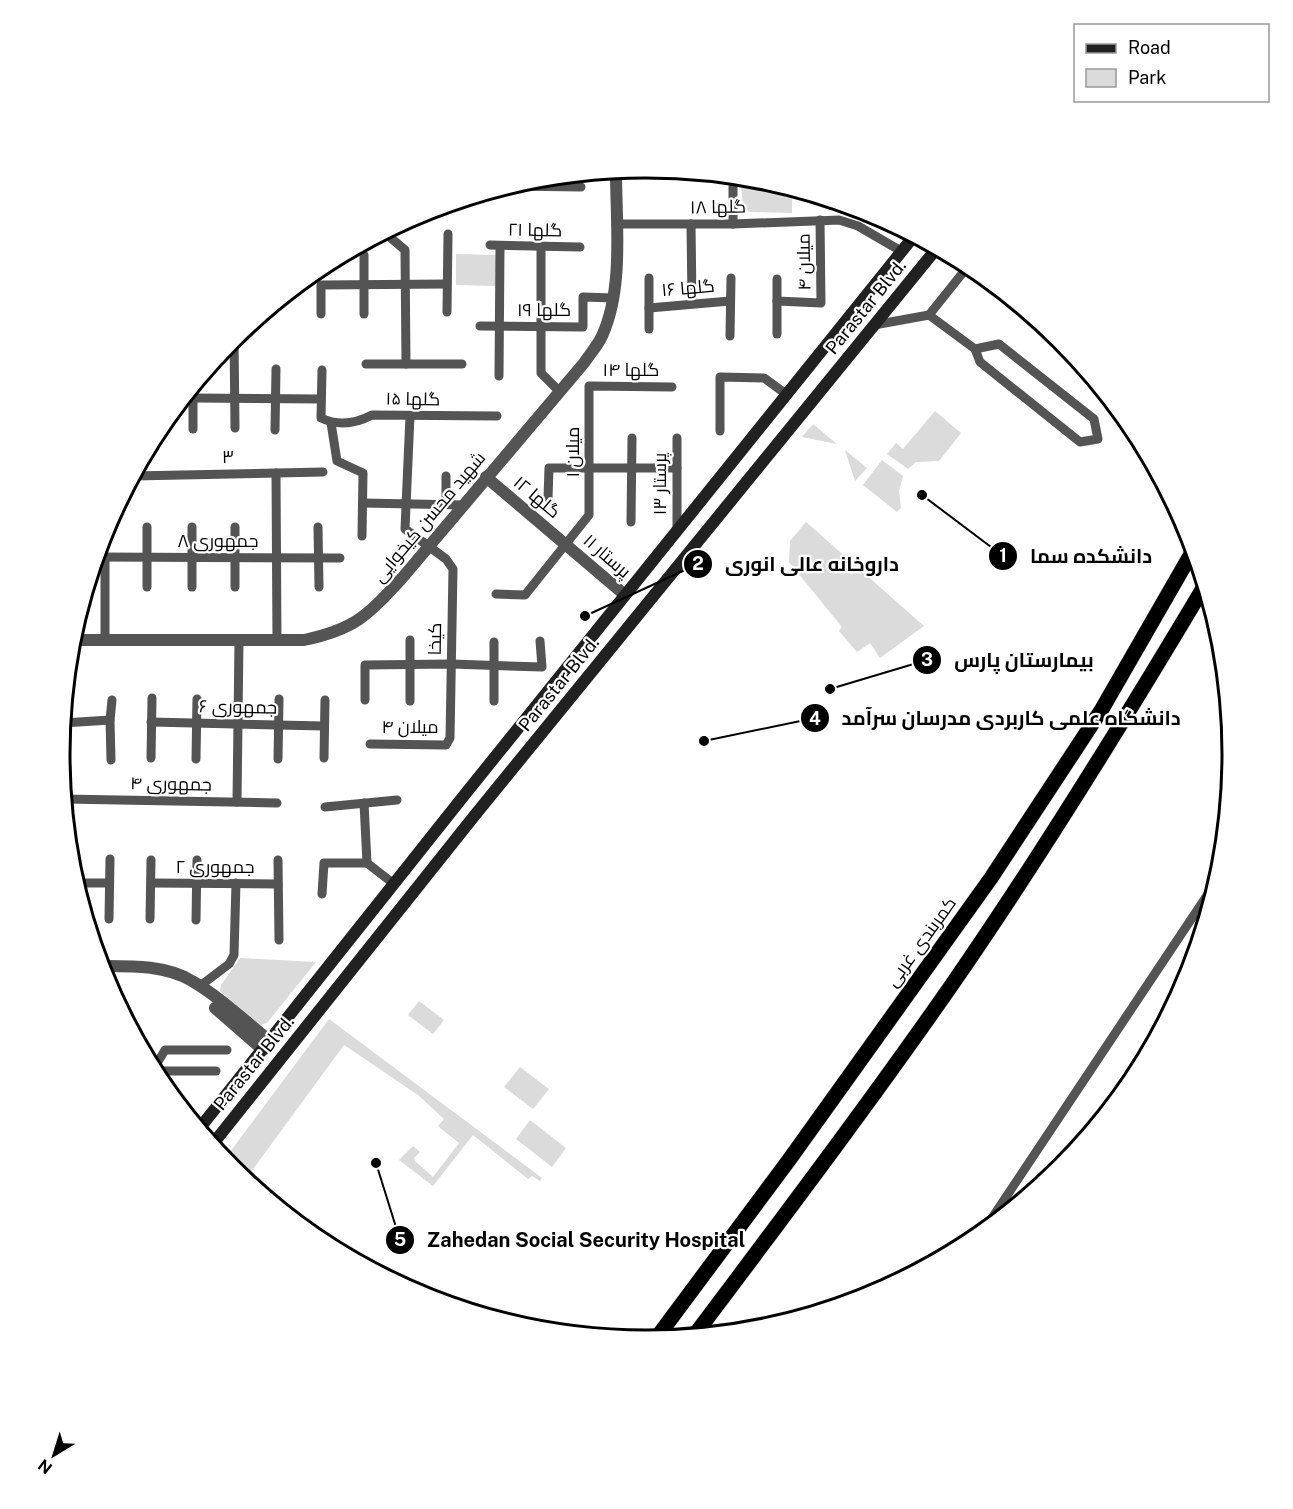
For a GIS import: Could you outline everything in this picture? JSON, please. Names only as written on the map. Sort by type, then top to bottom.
[{"type":"highway","name":"کمربندی غربی","points":[[663,1330],[789,1160],[991,878],[1102,709],[1188,559]]},
{"type":"highway","points":[[700,1328],[851,1126],[951,986],[1079,791],[1200,594]]},
{"type":"main road","name":"Parastar Blvd.","points":[[204,1123],[909,242]]},
{"type":"main road","name":"Parastar Blvd.","points":[[217,1139],[616,642],[932,255]]},
{"type":"main road","points":[[599,628],[616,642]]},
{"type":"street","name":"شهید محسن کیخوایی","points":[[82,640],[304,640],[330,634],[360,621],[429,546],[584,363],[602,337],[614,298],[616,282],[615,180]]},
{"type":"street","points":[[562,185],[580,187]]},
{"type":"street","points":[[733,185],[733,224]]},
{"type":"street","name":"میلان ۴","points":[[777,301],[821,303],[820,220]]},
{"type":"street","name":"گلها ۱۸","points":[[616,224],[733,224],[839,220],[858,226],[901,251]]},
{"type":"street","points":[[691,224],[692,303]]},
{"type":"street","points":[[447,312],[448,234]]},
{"type":"street","points":[[391,238],[405,250],[406,364]]},
{"type":"street","name":"گلها ۲۱","points":[[499,326],[495,246],[580,247]]},
{"type":"street","points":[[541,246],[541,373],[559,391]]},
{"type":"street","points":[[364,255],[364,314]]},
{"type":"street","points":[[874,325],[929,315],[962,273]]},
{"type":"street","points":[[649,278],[649,328]]},
{"type":"street","points":[[730,336],[731,278]]},
{"type":"street","points":[[777,279],[777,334]]},
{"type":"street","points":[[321,314],[321,285],[447,284]]},
{"type":"street","name":"گلها ۱۹","points":[[480,326],[583,327],[583,297],[614,298]]},
{"type":"street","name":"گلها ۱۶","points":[[649,308],[730,301]]},
{"type":"street","points":[[929,315],[975,349],[980,362],[1080,442],[1098,439],[1094,419],[999,344],[975,349]]},
{"type":"street","points":[[499,326],[499,376]]},
{"type":"street","points":[[234,352],[235,428]]},
{"type":"street","points":[[366,364],[462,364]]},
{"type":"street","points":[[275,430],[276,369]]},
{"type":"street","points":[[322,370],[321,418],[331,423],[337,461],[363,473],[362,536]]},
{"type":"street","points":[[720,431],[720,377],[764,378],[786,394]]},
{"type":"street","name":"گلها ۱۴","points":[[589,386],[672,387]]},
{"type":"street","name":"میلان ۱","points":[[495,594],[525,595],[589,515],[589,386]]},
{"type":"street","points":[[195,398],[321,399]]},
{"type":"street","points":[[192,429],[193,400]]},
{"type":"street","name":"گلها ۱۵","points":[[331,423],[357,423],[372,415],[497,416]]},
{"type":"street","points":[[405,504],[410,416]]},
{"type":"street","points":[[631,522],[632,438]]},
{"type":"street","name":"پرستار ۱۳","points":[[677,438],[677,530]]},
{"type":"street","points":[[548,498],[549,468],[677,468]]},
{"type":"street","name":"۳","points":[[143,476],[323,472]]},
{"type":"street","points":[[276,473],[277,640]]},
{"type":"street","points":[[446,476],[446,504]]},
{"type":"street","name":"گلها ۱۲","points":[[486,477],[565,545]]},
{"type":"street","points":[[363,503],[464,504]]},
{"type":"street","name":"کیخا","points":[[405,504],[405,529],[446,559],[453,569],[449,742]]},
{"type":"street","points":[[147,527],[147,587]]},
{"type":"street","points":[[192,527],[192,587]]},
{"type":"street","points":[[235,527],[235,587]]},
{"type":"street","points":[[318,527],[319,587]]},
{"type":"street","name":"پرستار ۱۱","points":[[565,545],[625,595]]},
{"type":"street","name":"جمهوری ۸","points":[[105,557],[340,558]]},
{"type":"street","points":[[102,568],[105,640]]},
{"type":"street","points":[[237,802],[239,640]]},
{"type":"street","points":[[410,640],[411,701]]},
{"type":"street","points":[[365,700],[365,665],[451,664],[542,667],[540,641]]},
{"type":"street","points":[[494,642],[494,701]]},
{"type":"street","points":[[151,758],[152,698]]},
{"type":"street","points":[[196,759],[197,699]]},
{"type":"street","points":[[278,759],[279,699]]},
{"type":"street","points":[[111,760],[112,700]]},
{"type":"street","points":[[324,758],[325,700]]},
{"type":"street","points":[[72,723],[110,720]]},
{"type":"street","name":"جمهوری ۶","points":[[151,722],[324,726]]},
{"type":"street","name":"میلان ۴","points":[[369,744],[446,745],[449,742]]},
{"type":"street","name":"جمهوری ۴","points":[[73,799],[277,802]]},
{"type":"street","points":[[325,807],[397,800]]},
{"type":"street","points":[[364,803],[367,863]]},
{"type":"street","points":[[109,919],[110,860]]},
{"type":"street","points":[[150,919],[151,860]]},
{"type":"street","points":[[196,860],[196,920]]},
{"type":"street","points":[[278,860],[279,940]]},
{"type":"street","points":[[322,894],[324,863],[367,863],[394,884]]},
{"type":"street","points":[[85,883],[109,883]]},
{"type":"street","name":"جمهوری ۲","points":[[151,883],[278,884]]},
{"type":"street","points":[[113,973],[165,978],[187,987],[201,987],[229,964],[234,955],[236,883]]},
{"type":"street","points":[[996,1211],[1204,900]]},
{"type":"street","points":[[109,961],[145,962],[201,987]]},
{"type":"street","points":[[111,966],[167,971],[191,980],[266,1046]]},
{"type":"street","points":[[159,1060],[165,1050],[227,1050]]},
{"type":"street","points":[[165,1070],[216,1071]]},
{"type":"green space","points":[[741,187],[792,197],[792,213],[750,212],[743,207]]},
{"type":"green space","points":[[456,254],[498,255],[496,286],[456,285]]},
{"type":"green space","points":[[935,411],[961,433],[939,461],[916,462],[908,469],[887,454],[896,443],[903,449]]},
{"type":"green space","points":[[813,424],[837,444],[802,437]]},
{"type":"green space","points":[[845,450],[867,468],[855,481]]},
{"type":"green space","points":[[882,460],[903,476],[899,491],[901,508],[897,512],[863,485]]},
{"type":"green space","points":[[806,522],[924,626],[880,658],[870,643],[857,652],[839,631],[842,627],[789,562],[790,541]]},
{"type":"green space","points":[[240,958],[316,962],[267,1023],[260,1025],[220,991],[221,985]]},
{"type":"green space","points":[[419,1001],[444,1020],[433,1034],[408,1015]]},
{"type":"green space","points":[[329,1019],[542,1178],[540,1181],[532,1176],[528,1179],[473,1135],[433,1186],[399,1160],[413,1146],[420,1152],[414,1158],[415,1161],[433,1177],[459,1143],[438,1126],[444,1119],[418,1095],[344,1045],[250,1173],[230,1152]]},
{"type":"green space","points":[[520,1067],[549,1089],[533,1109],[504,1087]]},
{"type":"green space","points":[[530,1120],[566,1148],[552,1167],[516,1139]]},
{"type":"place","name":"دانشکده سما","points":[[922,495]]},
{"type":"place","name":"داروخانه عالی انوری","points":[[585,616]]},
{"type":"place","name":"بیمارستان پارس","points":[[830,689]]},
{"type":"place","name":"دانشگاه علمی کاربردی مدرسان سرآمد","points":[[704,741]]},
{"type":"place","name":"Zahedan Social Security Hospital","points":[[376,1163]]}]
